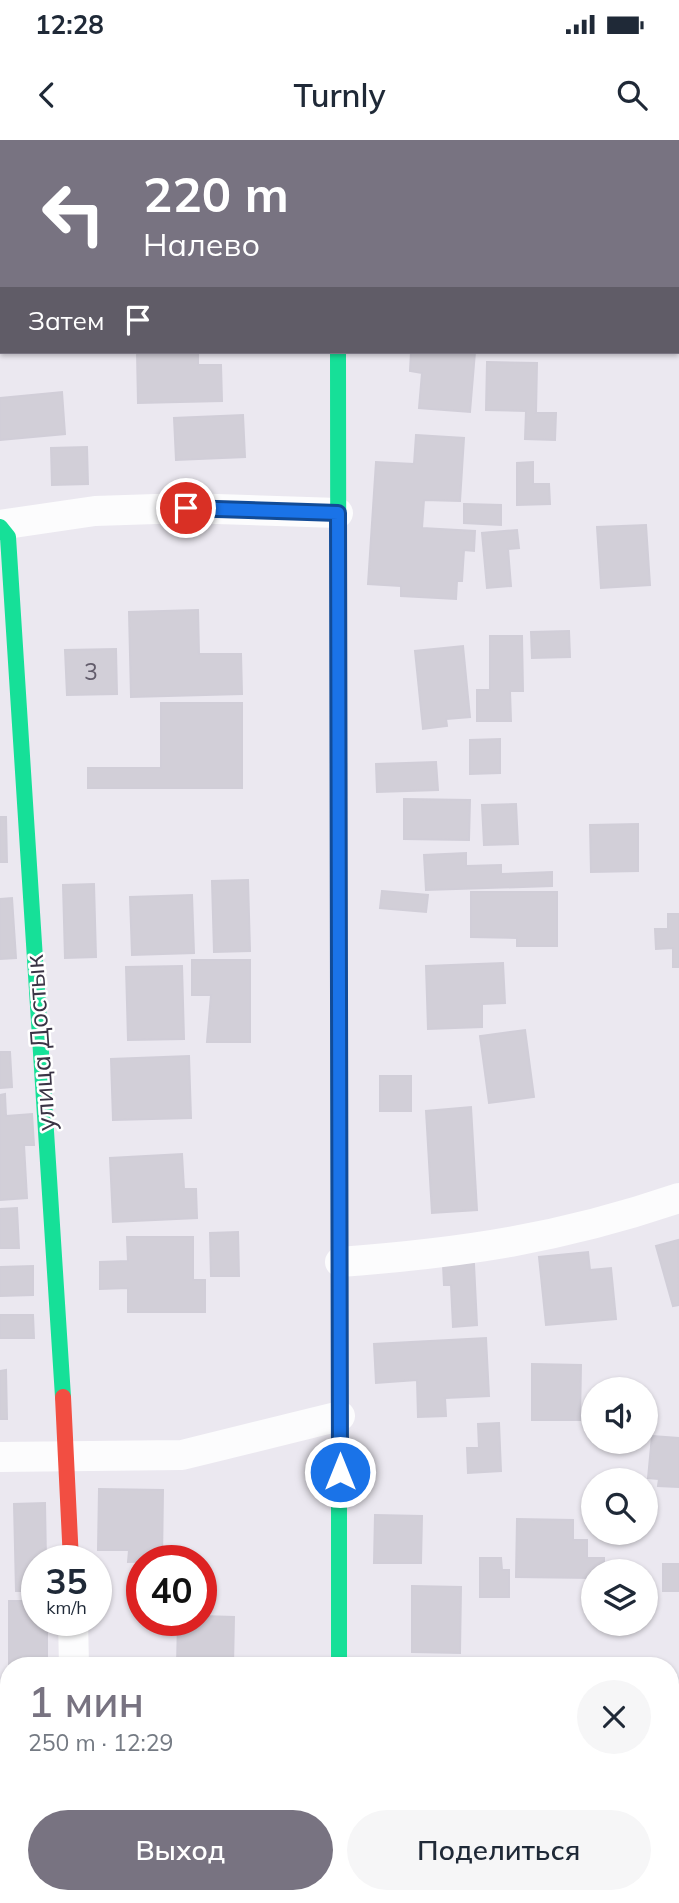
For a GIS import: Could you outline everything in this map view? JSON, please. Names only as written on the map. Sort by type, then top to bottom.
[{"type":"street","points":[[338,354],[339,1657]]},
{"type":"street","points":[[0,526],[95,511],[186,508],[338,513]]},
{"type":"street","name":"улица Достык","points":[[0,526],[8,537],[70,1545]]},
{"type":"street","points":[[340,1262],[433,1255],[529,1241],[606,1223],[679,1198]]},
{"type":"street","points":[[0,1457],[182,1455],[340,1416]]},
{"type":"street","points":[[74,1636],[75,1657]]},
{"type":"building","points":[[137,354],[198,354],[198,365],[221,365],[222,401],[138,403]]},
{"type":"building","points":[[411,354],[475,354],[470,412],[419,408],[422,373],[410,371]]},
{"type":"building","points":[[487,362],[537,363],[536,413],[556,413],[555,440],[525,439],[526,411],[486,410]]},
{"type":"building","points":[[62,392],[65,434],[0,440],[0,398]]},
{"type":"building","points":[[243,415],[245,457],[176,460],[174,418]]},
{"type":"building","points":[[416,435],[464,438],[460,501],[424,500],[422,528],[475,531],[474,551],[464,550],[462,581],[457,581],[456,599],[401,596],[401,586],[368,584],[376,462],[414,464]]},
{"type":"building","points":[[87,447],[88,484],[52,485],[51,448]]},
{"type":"building","points":[[533,462],[533,484],[549,484],[550,504],[517,505],[517,463]]},
{"type":"building","points":[[464,504],[501,505],[501,525],[464,523]]},
{"type":"building","points":[[646,525],[650,585],[601,588],[597,527]]},
{"type":"building","points":[[517,530],[519,548],[508,549],[511,586],[487,588],[482,533]]},
{"type":"building","points":[[198,610],[199,654],[241,654],[242,694],[131,697],[129,612]]},
{"type":"building","points":[[569,631],[570,657],[532,658],[531,632]]},
{"type":"building","points":[[490,636],[522,636],[523,691],[510,691],[511,721],[477,721],[477,690],[490,690]]},
{"type":"building","points":[[463,646],[470,717],[446,719],[447,726],[423,729],[415,651]]},
{"type":"building","points":[[116,649],[117,694],[67,695],[65,650]]},
{"type":"building","points":[[161,703],[242,703],[242,788],[88,788],[88,768],[161,768]]},
{"type":"building","points":[[500,739],[500,773],[470,774],[470,740]]},
{"type":"building","points":[[436,762],[438,790],[377,792],[376,764]]},
{"type":"building","points":[[404,799],[470,800],[469,840],[404,839]]},
{"type":"building","points":[[516,804],[518,844],[484,845],[482,805]]},
{"type":"building","points":[[0,817],[6,817],[7,862],[0,862]]},
{"type":"building","points":[[638,824],[638,871],[591,872],[590,825]]},
{"type":"building","points":[[466,853],[466,866],[501,865],[501,874],[552,872],[552,886],[426,890],[424,855]]},
{"type":"building","points":[[248,880],[250,951],[214,952],[212,881]]},
{"type":"building","points":[[94,884],[96,957],[65,958],[63,885]]},
{"type":"building","points":[[382,891],[428,895],[426,912],[380,908]]},
{"type":"building","points":[[471,892],[557,892],[557,946],[517,946],[517,938],[471,937]]},
{"type":"building","points":[[192,895],[194,953],[132,955],[130,897]]},
{"type":"building","points":[[12,898],[16,958],[0,959],[0,899]]},
{"type":"building","points":[[668,914],[679,914],[679,967],[673,967],[673,948],[656,949],[655,929],[668,929]]},
{"type":"building","points":[[192,960],[250,960],[250,1042],[207,1042],[211,995],[192,995]]},
{"type":"building","points":[[503,963],[505,1003],[482,1004],[482,1027],[428,1029],[426,966]]},
{"type":"building","points":[[182,966],[184,1039],[128,1040],[126,967]]},
{"type":"building","points":[[525,1030],[534,1097],[489,1103],[480,1036]]},
{"type":"building","points":[[0,1052],[10,1052],[12,1087],[0,1088]]},
{"type":"building","points":[[189,1056],[191,1118],[113,1120],[111,1059]]},
{"type":"building","points":[[380,1076],[411,1076],[411,1111],[380,1111]]},
{"type":"building","points":[[5,1094],[6,1116],[32,1114],[34,1145],[24,1145],[27,1198],[0,1200],[0,1095]]},
{"type":"building","points":[[471,1107],[477,1210],[432,1213],[426,1111]]},
{"type":"building","points":[[182,1154],[184,1189],[196,1189],[197,1218],[113,1222],[110,1158]]},
{"type":"building","points":[[17,1208],[19,1248],[0,1248],[0,1209]]},
{"type":"building","points":[[238,1232],[239,1276],[211,1276],[210,1233]]},
{"type":"building","points":[[127,1237],[193,1237],[193,1280],[205,1280],[205,1312],[128,1312],[128,1288],[100,1289],[100,1262],[128,1261]]},
{"type":"building","points":[[678,1240],[679,1305],[673,1306],[656,1246]]},
{"type":"building","points":[[588,1252],[590,1270],[611,1268],[616,1319],[546,1325],[539,1257]]},
{"type":"building","points":[[474,1264],[477,1325],[453,1327],[451,1285],[444,1285],[443,1265]]},
{"type":"building","points":[[33,1266],[33,1295],[0,1296],[0,1267]]},
{"type":"building","points":[[0,1315],[33,1315],[34,1338],[0,1338]]},
{"type":"building","points":[[486,1338],[489,1396],[445,1398],[446,1416],[418,1417],[417,1380],[376,1383],[374,1344]]},
{"type":"building","points":[[532,1364],[581,1365],[580,1420],[532,1420]]},
{"type":"building","points":[[6,1370],[7,1419],[0,1419],[0,1371]]},
{"type":"building","points":[[499,1423],[501,1471],[468,1473],[467,1448],[479,1448],[478,1424]]},
{"type":"building","points":[[658,1436],[679,1438],[679,1487],[658,1486],[658,1468],[649,1468],[650,1454],[658,1454]]},
{"type":"building","points":[[99,1489],[163,1490],[162,1545],[126,1545],[126,1550],[112,1550],[112,1545],[98,1545]]},
{"type":"building","points":[[45,1503],[46,1545],[21,1545],[21,1591],[16,1591],[14,1504]]},
{"type":"building","points":[[375,1515],[422,1516],[421,1563],[374,1563]]},
{"type":"building","points":[[517,1519],[573,1520],[573,1540],[581,1540],[581,1545],[587,1545],[587,1558],[604,1558],[581,1559],[581,1578],[516,1577]]},
{"type":"building","points":[[480,1558],[501,1558],[502,1570],[509,1570],[509,1597],[480,1597]]},
{"type":"building","points":[[663,1564],[679,1564],[679,1591],[663,1591]]},
{"type":"building","points":[[412,1586],[461,1587],[460,1653],[412,1652]]},
{"type":"building","points":[[9,1601],[21,1601],[21,1636],[47,1636],[47,1657],[9,1657]]},
{"type":"building","points":[[217,1616],[234,1617],[233,1657],[177,1657],[178,1636],[217,1636]]},
{"type":"traffic: fast","points":[[338,354],[339,1237]]},
{"type":"traffic: fast","points":[[0,527],[8,537],[63,1397]]},
{"type":"traffic: fast","points":[[339,1454],[339,1657]]},
{"type":"traffic: slow","points":[[339,1237],[339,1454]]},
{"type":"traffic: jam","points":[[63,1397],[70,1545]]},
{"type":"route","points":[[186,508],[338,513],[340,1472]]}]
